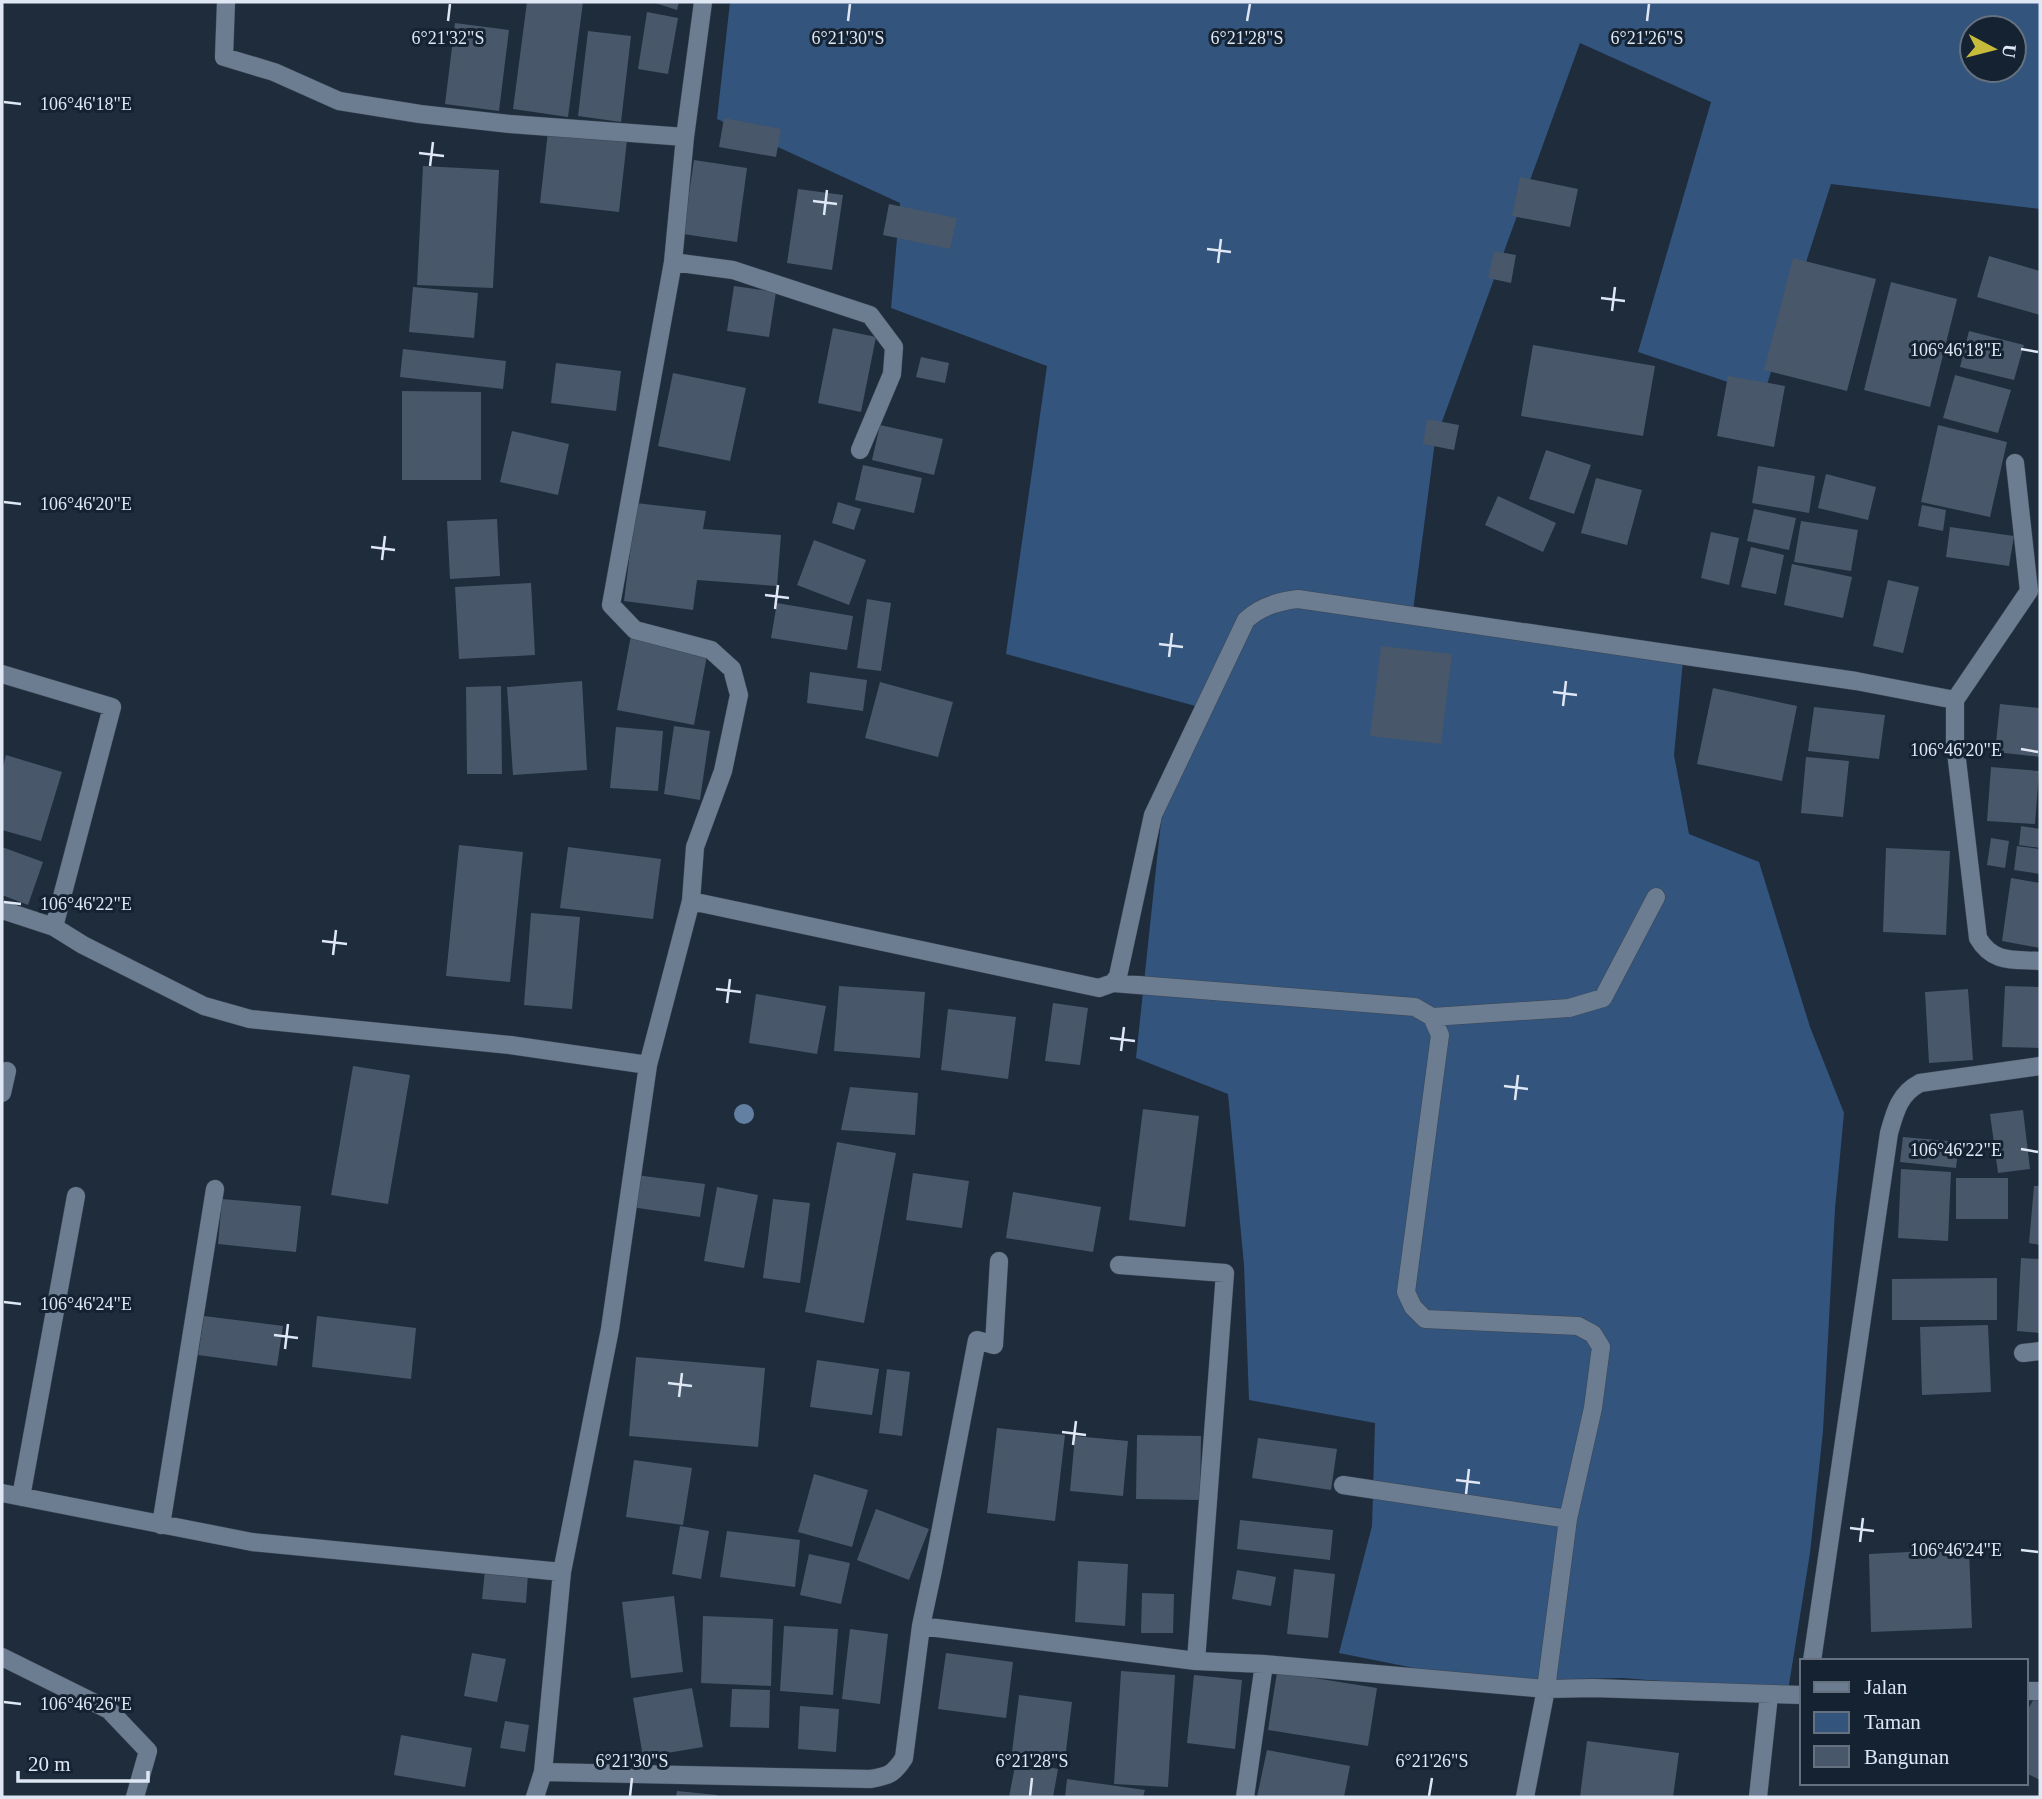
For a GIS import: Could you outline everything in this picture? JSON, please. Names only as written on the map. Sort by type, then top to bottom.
[{"type":"street","points":[[226,2],[224,57],[274,72],[339,101],[510,124],[685,137]]},
{"type":"street","points":[[535,1797],[543,1772],[562,1572],[610,1329],[648,1065],[691,901],[695,847],[723,771],[739,695],[732,669],[711,650],[635,630],[611,605],[673,262],[685,137],[703,2]]},
{"type":"street","points":[[673,262],[733,270],[870,315],[894,346],[892,374],[860,450]]},
{"type":"street","points":[[2015,463],[2035,593],[1955,700],[1955,743],[1978,938],[1985,951],[1998,958],[2040,961]]},
{"type":"street","points":[[1113,983],[1118,976],[1153,815],[1246,620],[1255,611],[1283,600],[1298,598],[1842,679],[1955,700]]},
{"type":"street","points":[[2,674],[112,707],[54,928]]},
{"type":"street","points":[[691,901],[1099,988],[1113,983],[1415,1007],[1432,1017],[1569,1008],[1603,998],[1656,897]]},
{"type":"street","points":[[2,910],[54,928],[204,1006],[250,1018],[510,1045],[648,1065]]},
{"type":"street","points":[[1432,1017],[1440,1035],[1406,1292],[1413,1307],[1425,1319],[1578,1326],[1594,1334],[1601,1347],[1593,1408],[1568,1519],[1546,1689],[1525,1797]]},
{"type":"street","points":[[1812,1659],[1887,1147],[1895,1111],[1910,1088],[1920,1083],[2040,1066]]},
{"type":"street","points":[[2,1093],[7,1071]]},
{"type":"street","points":[[161,1525],[215,1189]]},
{"type":"street","points":[[21,1497],[76,1196]]},
{"type":"street","points":[[543,1772],[870,1779],[888,1776],[897,1768],[904,1759],[921,1626],[977,1340],[994,1345],[999,1261]]},
{"type":"street","points":[[1119,1265],[1225,1273],[1196,1661]]},
{"type":"street","points":[[1343,1485],[1568,1519]]},
{"type":"street","points":[[2,1493],[251,1542],[562,1572]]},
{"type":"street","points":[[921,1626],[1196,1661],[1264,1664],[1546,1689],[1593,1688],[1800,1695]]},
{"type":"street","points":[[2,1657],[108,1710],[135,1737],[148,1751],[135,1797]]},
{"type":"street","points":[[1245,1797],[1264,1664]]},
{"type":"street","points":[[1758,1797],[1769,1695]]},
{"type":"green space","points":[[730,2],[2040,2],[2040,209],[1831,184],[1764,394],[1638,352],[1711,102],[1580,43],[1435,441],[1413,611],[1684,650],[1674,755],[1689,834],[1759,862],[1810,1027],[1844,1113],[1835,1209],[1823,1431],[1810,1553],[1788,1691],[1622,1678],[1479,1681],[1339,1653],[1372,1526],[1375,1423],[1249,1400],[1244,1265],[1228,1094],[1136,1058],[1161,821],[1199,707],[1006,654],[1047,366],[891,308],[900,203],[717,119]]},
{"type":"building","points":[[527,2],[583,2],[568,117],[513,109]]},
{"type":"building","points":[[652,2],[679,2],[677,10]]},
{"type":"building","points":[[647,12],[678,18],[668,74],[638,69]]},
{"type":"building","points":[[455,23],[509,30],[499,111],[445,104]]},
{"type":"building","points":[[588,31],[631,36],[621,122],[578,116]]},
{"type":"building","points":[[724,118],[781,129],[776,157],[719,147]]},
{"type":"building","points":[[548,131],[627,140],[619,212],[540,203]]},
{"type":"building","points":[[694,160],[747,168],[737,242],[683,234]]},
{"type":"building","points":[[423,166],[499,170],[493,288],[417,285]]},
{"type":"building","points":[[1520,177],[1578,189],[1570,227],[1512,216]]},
{"type":"building","points":[[798,189],[843,195],[832,270],[787,263]]},
{"type":"building","points":[[889,204],[957,218],[950,249],[883,235]]},
{"type":"building","points":[[1494,251],[1516,255],[1511,283],[1488,278]]},
{"type":"building","points":[[1989,256],[2040,271],[2040,315],[1977,297]]},
{"type":"building","points":[[1793,258],[1876,279],[1847,391],[1764,370]]},
{"type":"building","points":[[1891,282],[1957,299],[1930,407],[1864,390]]},
{"type":"building","points":[[734,286],[776,292],[769,337],[727,331]]},
{"type":"building","points":[[413,287],[478,293],[474,338],[409,332]]},
{"type":"building","points":[[833,328],[876,337],[861,412],[818,403]]},
{"type":"building","points":[[1969,331],[2024,345],[2014,380],[1960,367]]},
{"type":"building","points":[[1533,345],[1655,366],[1643,436],[1521,416]]},
{"type":"building","points":[[403,349],[506,361],[503,389],[400,377]]},
{"type":"building","points":[[921,357],[949,363],[945,383],[916,377]]},
{"type":"building","points":[[556,363],[621,371],[616,411],[551,403]]},
{"type":"building","points":[[673,373],[746,388],[730,461],[658,446]]},
{"type":"building","points":[[1955,375],[2011,390],[1998,433],[1943,418]]},
{"type":"building","points":[[1728,376],[1785,386],[1774,447],[1717,436]]},
{"type":"building","points":[[402,391],[481,392],[481,480],[402,480]]},
{"type":"building","points":[[1427,419],[1459,425],[1454,450],[1423,444]]},
{"type":"building","points":[[880,425],[943,439],[934,475],[872,460]]},
{"type":"building","points":[[1938,425],[2007,442],[1990,517],[1921,502]]},
{"type":"building","points":[[512,431],[569,444],[558,495],[500,482]]},
{"type":"building","points":[[1546,450],[1591,465],[1574,514],[1529,499]]},
{"type":"building","points":[[863,465],[922,478],[914,513],[855,500]]},
{"type":"building","points":[[1758,466],[1815,476],[1809,513],[1752,503]]},
{"type":"building","points":[[1826,474],[1876,487],[1868,520],[1818,508]]},
{"type":"building","points":[[1596,478],[1642,490],[1627,545],[1581,533]]},
{"type":"building","points":[[1498,496],[1556,523],[1543,552],[1485,525]]},
{"type":"building","points":[[838,502],[861,509],[854,530],[832,523]]},
{"type":"building","points":[[636,503],[706,511],[703,529],[781,535],[777,586],[697,580],[693,610],[624,601]]},
{"type":"building","points":[[1922,505],[1946,510],[1943,531],[1918,526]]},
{"type":"building","points":[[1754,509],[1796,518],[1789,550],[1747,541]]},
{"type":"building","points":[[497,519],[500,576],[450,579],[447,521]]},
{"type":"building","points":[[1801,521],[1858,530],[1851,571],[1794,562]]},
{"type":"building","points":[[1950,527],[2014,536],[2009,566],[1946,557]]},
{"type":"building","points":[[1711,532],[1739,538],[1729,585],[1701,578]]},
{"type":"building","points":[[814,540],[866,560],[849,605],[797,585]]},
{"type":"building","points":[[1751,547],[1784,555],[1776,594],[1741,587]]},
{"type":"building","points":[[1792,564],[1852,577],[1843,618],[1784,605]]},
{"type":"building","points":[[1888,580],[1919,587],[1903,653],[1873,646]]},
{"type":"building","points":[[531,583],[535,655],[459,659],[455,587]]},
{"type":"building","points":[[867,599],[891,603],[881,671],[857,668]]},
{"type":"building","points":[[777,603],[853,616],[847,650],[771,638]]},
{"type":"building","points":[[631,635],[708,650],[694,725],[617,710]]},
{"type":"building","points":[[1381,646],[1452,654],[1441,744],[1370,736]]},
{"type":"building","points":[[810,672],[867,680],[863,711],[807,703]]},
{"type":"building","points":[[582,681],[587,770],[513,775],[507,687]]},
{"type":"building","points":[[880,682],[953,702],[938,757],[865,738]]},
{"type":"building","points":[[501,686],[502,774],[467,774],[466,687]]},
{"type":"building","points":[[1713,688],[1797,706],[1782,781],[1697,764]]},
{"type":"building","points":[[2000,704],[2040,708],[2040,757],[1995,752]]},
{"type":"building","points":[[1814,707],[1885,715],[1879,759],[1808,751]]},
{"type":"building","points":[[674,726],[710,731],[700,800],[664,794]]},
{"type":"building","points":[[616,727],[663,731],[658,791],[610,788]]},
{"type":"building","points":[[6,755],[62,772],[41,841],[2,830],[2,771]]},
{"type":"building","points":[[1806,757],[1849,761],[1843,817],[1801,813]]},
{"type":"building","points":[[1991,767],[2039,771],[2035,824],[1987,821]]},
{"type":"building","points":[[2021,826],[2040,829],[2040,848],[2019,845]]},
{"type":"building","points":[[1991,838],[2009,841],[2005,868],[1987,865]]},
{"type":"building","points":[[459,845],[523,852],[510,982],[446,976]]},
{"type":"building","points":[[2017,846],[2040,849],[2040,874],[2014,870]]},
{"type":"building","points":[[2,847],[43,862],[28,905],[2,895]]},
{"type":"building","points":[[568,847],[661,859],[653,919],[560,908]]},
{"type":"building","points":[[1886,848],[1950,851],[1946,935],[1883,932]]},
{"type":"building","points":[[2011,878],[2040,883],[2040,948],[2002,941]]},
{"type":"building","points":[[531,913],[580,917],[572,1009],[524,1005]]},
{"type":"building","points":[[839,986],[925,992],[920,1058],[834,1051]]},
{"type":"building","points":[[2005,986],[2040,987],[2040,1048],[2002,1047]]},
{"type":"building","points":[[1968,989],[1973,1060],[1929,1063],[1925,992]]},
{"type":"building","points":[[756,994],[826,1006],[817,1054],[749,1043]]},
{"type":"building","points":[[1053,1003],[1088,1008],[1080,1065],[1045,1061]]},
{"type":"building","points":[[948,1009],[1016,1017],[1008,1079],[941,1070]]},
{"type":"building","points":[[353,1066],[410,1075],[388,1204],[331,1195]]},
{"type":"building","points":[[850,1087],[918,1093],[915,1135],[841,1130]]},
{"type":"building","points":[[1143,1109],[1199,1116],[1185,1227],[1129,1220]]},
{"type":"building","points":[[2023,1110],[2030,1169],[1998,1173],[1990,1114]]},
{"type":"building","points":[[1903,1137],[1959,1142],[1956,1168],[1900,1162]]},
{"type":"building","points":[[837,1142],[896,1153],[864,1323],[805,1312]]},
{"type":"building","points":[[1901,1169],[1951,1172],[1948,1241],[1898,1238]]},
{"type":"building","points":[[913,1173],[969,1181],[962,1228],[906,1220]]},
{"type":"building","points":[[636,1175],[705,1184],[700,1217],[631,1207]]},
{"type":"building","points":[[1956,1178],[2008,1178],[2008,1219],[1956,1219]]},
{"type":"building","points":[[2034,1186],[2040,1186],[2040,1245],[2029,1243]]},
{"type":"building","points":[[717,1187],[758,1195],[744,1268],[704,1261]]},
{"type":"building","points":[[1013,1192],[1101,1207],[1093,1252],[1006,1238]]},
{"type":"building","points":[[222,1199],[301,1206],[296,1252],[218,1244]]},
{"type":"building","points":[[773,1199],[810,1203],[800,1283],[763,1278]]},
{"type":"building","points":[[2021,1258],[2040,1259],[2040,1333],[2017,1331]]},
{"type":"building","points":[[1997,1278],[1997,1320],[1892,1320],[1892,1279]]},
{"type":"building","points":[[204,1316],[283,1326],[277,1366],[198,1355]]},
{"type":"building","points":[[317,1316],[416,1328],[411,1379],[312,1367]]},
{"type":"building","points":[[1988,1325],[1991,1392],[1922,1395],[1920,1327]]},
{"type":"building","points":[[636,1357],[765,1368],[758,1447],[629,1436]]},
{"type":"building","points":[[817,1360],[879,1369],[872,1415],[810,1407]]},
{"type":"building","points":[[887,1369],[910,1372],[902,1436],[879,1433]]},
{"type":"building","points":[[997,1428],[1065,1435],[1055,1521],[987,1513]]},
{"type":"building","points":[[1137,1435],[1201,1436],[1200,1500],[1136,1499]]},
{"type":"building","points":[[1075,1436],[1128,1441],[1123,1496],[1070,1491]]},
{"type":"building","points":[[1258,1438],[1337,1449],[1331,1490],[1252,1478]]},
{"type":"building","points":[[634,1460],[692,1468],[683,1525],[626,1517]]},
{"type":"building","points":[[814,1474],[868,1490],[852,1547],[798,1532]]},
{"type":"building","points":[[876,1509],[929,1529],[909,1580],[857,1560]]},
{"type":"building","points":[[1240,1520],[1333,1530],[1330,1560],[1237,1549]]},
{"type":"building","points":[[680,1526],[709,1531],[701,1579],[672,1574]]},
{"type":"building","points":[[727,1531],[800,1540],[795,1587],[720,1577]]},
{"type":"building","points":[[1969,1549],[1972,1628],[1871,1632],[1869,1554]]},
{"type":"building","points":[[809,1554],[850,1563],[841,1604],[800,1595]]},
{"type":"building","points":[[1078,1561],[1128,1564],[1125,1626],[1075,1622]]},
{"type":"building","points":[[1294,1569],[1335,1574],[1328,1638],[1287,1634]]},
{"type":"building","points":[[485,1570],[528,1574],[526,1603],[482,1599]]},
{"type":"building","points":[[1237,1570],[1276,1577],[1271,1606],[1232,1599]]},
{"type":"building","points":[[1142,1593],[1174,1594],[1173,1633],[1141,1633]]},
{"type":"building","points":[[674,1596],[683,1672],[631,1678],[622,1602]]},
{"type":"building","points":[[703,1616],[773,1619],[771,1686],[701,1683]]},
{"type":"building","points":[[784,1626],[838,1629],[833,1695],[780,1691]]},
{"type":"building","points":[[850,1629],[888,1634],[880,1704],[842,1699]]},
{"type":"building","points":[[472,1653],[506,1659],[497,1702],[464,1696]]},
{"type":"building","points":[[946,1653],[1013,1662],[1006,1718],[938,1709]]},
{"type":"building","points":[[1121,1671],[1175,1675],[1168,1787],[1114,1784]]},
{"type":"building","points":[[1277,1672],[1377,1688],[1368,1746],[1268,1730]]},
{"type":"building","points":[[1194,1675],[1242,1680],[1235,1749],[1187,1743]]},
{"type":"building","points":[[692,1688],[703,1747],[643,1757],[633,1698]]},
{"type":"building","points":[[732,1689],[770,1690],[769,1728],[730,1727]]},
{"type":"building","points":[[2037,1693],[2040,1695],[2040,1780],[2028,1774],[2028,1709]]},
{"type":"building","points":[[1019,1695],[1072,1702],[1065,1759],[1012,1752]]},
{"type":"building","points":[[800,1706],[839,1709],[836,1752],[798,1749]]},
{"type":"building","points":[[505,1721],[529,1725],[525,1752],[500,1748]]},
{"type":"building","points":[[401,1735],[472,1748],[465,1787],[394,1775]]},
{"type":"building","points":[[1587,1741],[1679,1753],[1673,1797],[1580,1797]]},
{"type":"building","points":[[1267,1750],[1350,1766],[1344,1797],[1257,1797]]},
{"type":"building","points":[[1016,1761],[1058,1769],[1053,1797],[1009,1797]]},
{"type":"building","points":[[1067,1779],[1145,1790],[1143,1797],[1065,1797]]},
{"type":"building","points":[[677,1791],[717,1795],[717,1797],[676,1797]]}]
